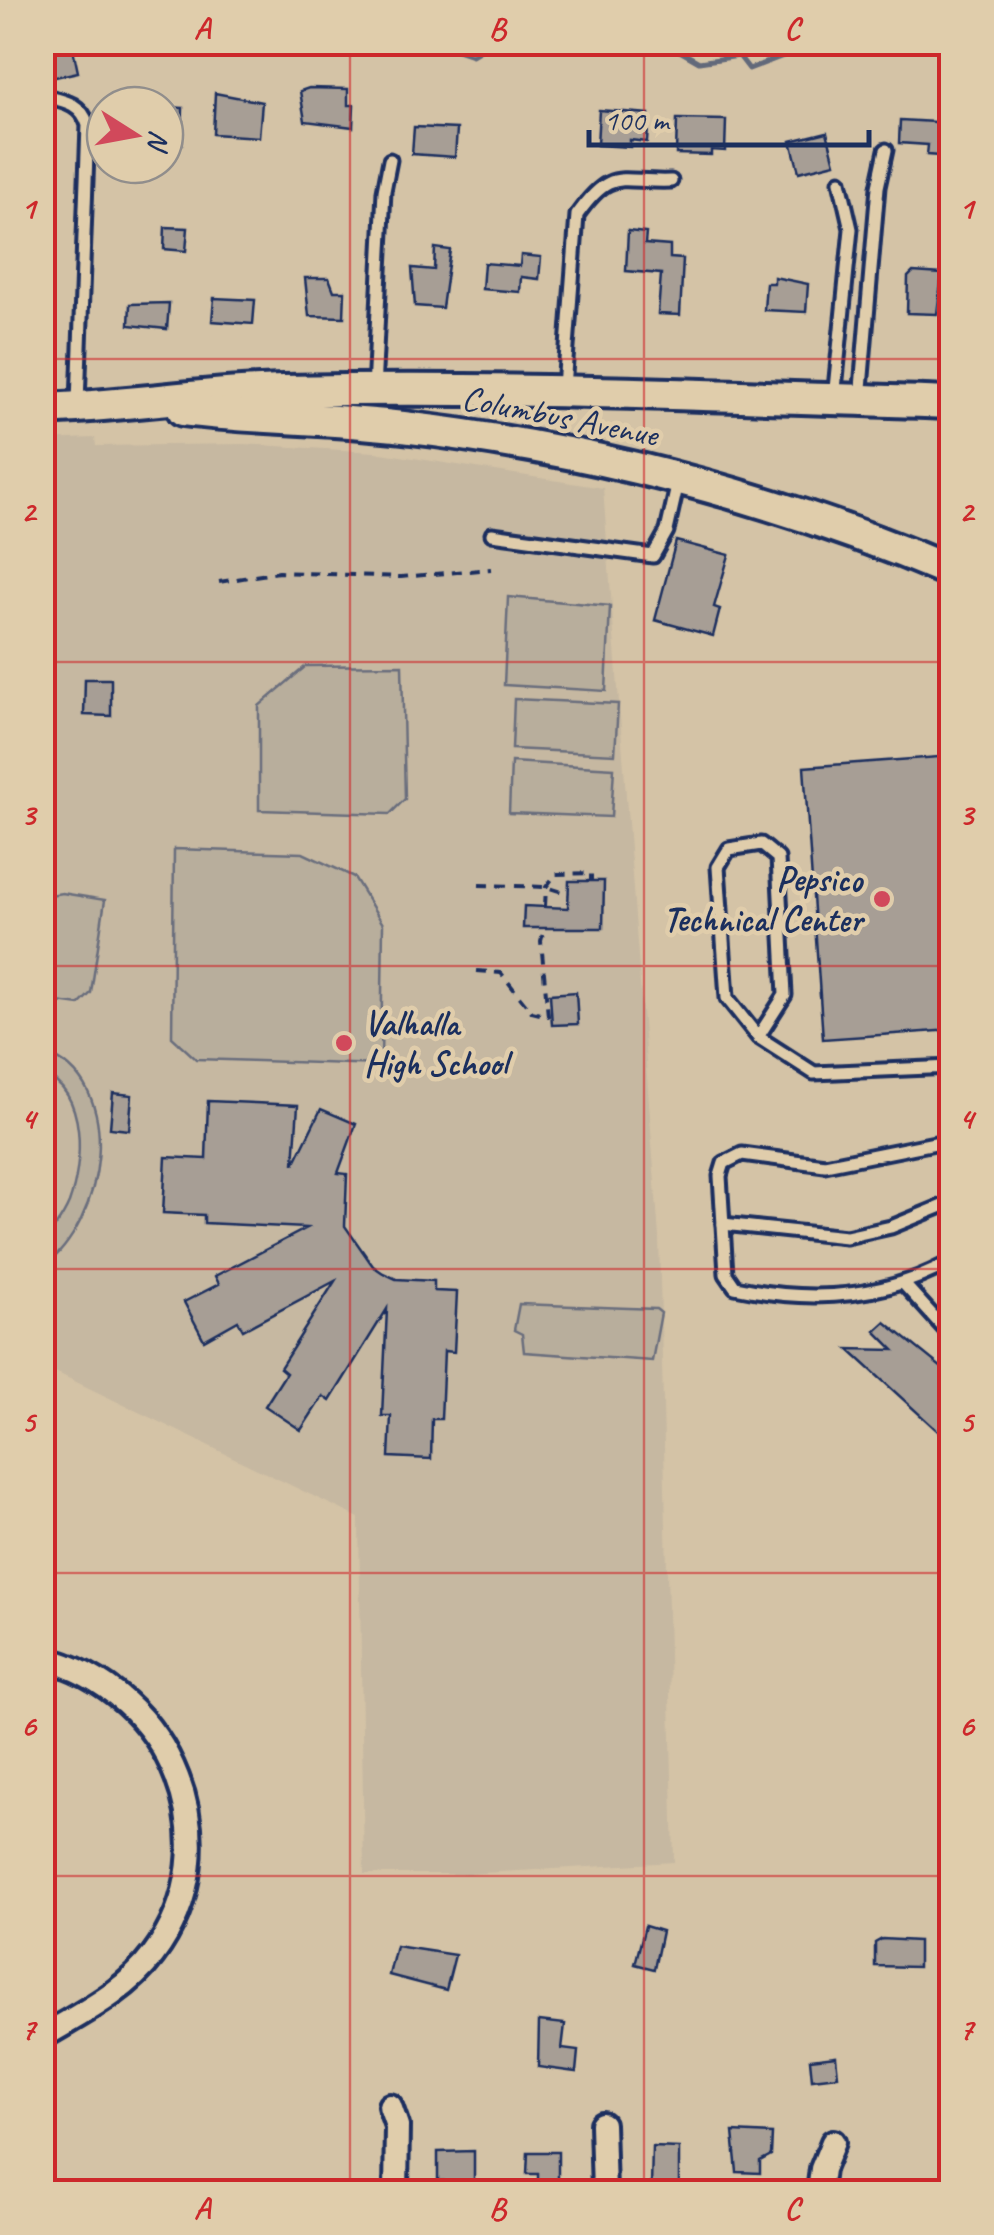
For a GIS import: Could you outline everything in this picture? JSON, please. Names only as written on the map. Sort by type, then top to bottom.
[{"type":"street","name":"Columbus Avenue","points":[[42,409],[140,405],[263,392],[374,390],[952,403]]},
{"type":"street","points":[[494,439],[502,418],[564,392]]},
{"type":"street","name":"Columbus Avenue","points":[[140,405],[368,423],[494,439],[679,478],[831,524],[952,572]]},
{"type":"street","points":[[42,1658],[85,1672],[106,1684],[160,1738],[184,1793],[189,1850],[179,1908],[152,1956],[110,1995],[42,2038]]},
{"type":"street","points":[[390,2106],[397,2126],[396,2192]]},
{"type":"street","points":[[602,2124],[604,2192]]},
{"type":"street","points":[[820,2192],[822,2169],[834,2142]]},
{"type":"lane","points":[[44,96],[72,103],[84,111],[88,125],[77,408]]},
{"type":"lane","points":[[847,399],[886,150]]},
{"type":"lane","points":[[374,390],[384,191],[390,160]]},
{"type":"lane","points":[[564,392],[577,215],[592,193],[612,179],[672,181]]},
{"type":"lane","points":[[840,182],[852,229],[847,399]]},
{"type":"lane","points":[[492,534],[653,556],[667,532],[679,478]]},
{"type":"lane","points":[[758,1038],[785,995],[778,858],[760,844],[729,849],[718,867],[727,998],[758,1038],[814,1073],[952,1067]]},
{"type":"lane","points":[[949,1143],[825,1165],[731,1157],[720,1176],[726,1274],[736,1287],[817,1297],[882,1291],[952,1260]]},
{"type":"lane","points":[[723,1224],[846,1237],[891,1227],[952,1202]]},
{"type":"lane","points":[[903,1283],[952,1338]]},
{"type":"path","points":[[219,582],[279,572],[401,577],[492,569]]},
{"type":"path","points":[[545,906],[546,887],[556,874],[591,873],[591,881]]},
{"type":"path","points":[[479,885],[546,887],[568,894]]},
{"type":"path","points":[[476,971],[502,973],[532,1012],[548,1016],[541,941],[544,929]]},
{"type":"shaded area","name":"Valhalla High School","points":[[95,438],[96,446],[243,444],[375,452],[603,488],[659,1237],[674,1862],[465,1874],[364,1874],[359,1518],[43,1366],[42,440]]},
{"type":"shaded area","points":[[508,597],[610,606],[606,691],[504,685]]},
{"type":"shaded area","points":[[402,665],[405,799],[390,814],[259,810],[259,706],[306,666]]},
{"type":"shaded area","points":[[514,699],[618,704],[615,754],[512,749]]},
{"type":"shaded area","points":[[511,762],[614,768],[611,817],[509,813]]},
{"type":"shaded area","points":[[174,849],[303,853],[354,877],[383,924],[381,1065],[196,1059],[172,1037]]},
{"type":"shaded area","points":[[62,893],[105,900],[91,993],[79,1005],[43,1000],[43,896]]},
{"type":"shaded area","points":[[43,1052],[70,1068],[88,1092],[97,1122],[98,1155],[93,1188],[81,1219],[64,1247],[43,1267],[47,1239],[64,1213],[74,1187],[79,1150],[75,1113],[58,1083],[43,1074]]},
{"type":"shaded area","points":[[519,1304],[656,1309],[661,1313],[652,1361],[524,1352],[522,1334],[514,1330]]},
{"type":"building","points":[[72,44],[78,72],[42,80],[42,50]]},
{"type":"building","points":[[348,89],[348,105],[354,105],[353,127],[305,121],[300,91]]},
{"type":"building","points":[[215,93],[262,102],[259,137],[213,134]]},
{"type":"building","points":[[599,110],[649,114],[647,142],[630,140],[630,147],[597,145]]},
{"type":"building","points":[[677,119],[726,120],[725,151],[711,150],[711,155],[676,154]]},
{"type":"building","points":[[900,120],[952,123],[951,157],[927,155],[928,145],[899,143]]},
{"type":"building","points":[[414,127],[457,129],[455,157],[412,154]]},
{"type":"building","points":[[827,132],[835,163],[799,172],[791,141]]},
{"type":"building","points":[[165,227],[188,228],[186,251],[164,249]]},
{"type":"building","points":[[628,231],[646,233],[645,244],[670,246],[670,258],[683,259],[680,315],[658,314],[661,274],[626,271]]},
{"type":"building","points":[[435,248],[450,250],[442,308],[415,306],[412,268],[434,270]]},
{"type":"building","points":[[521,255],[541,257],[539,279],[521,277],[520,292],[482,289],[484,263],[520,266]]},
{"type":"building","points":[[913,272],[942,274],[937,314],[907,313],[908,277]]},
{"type":"building","points":[[774,277],[808,284],[806,312],[764,310],[766,283],[774,283]]},
{"type":"building","points":[[305,278],[329,278],[334,291],[345,291],[344,317],[309,316]]},
{"type":"building","points":[[214,298],[255,300],[253,324],[212,321]]},
{"type":"building","points":[[169,303],[167,329],[129,325],[130,304]]},
{"type":"building","points":[[676,541],[729,555],[714,607],[720,609],[713,636],[655,620]]},
{"type":"building","points":[[85,679],[111,679],[111,716],[84,715]]},
{"type":"building","name":"Pepsico Technical Center","points":[[952,756],[952,1030],[823,1039],[804,767]]},
{"type":"building","points":[[569,881],[604,881],[603,928],[523,928],[524,906],[568,908]]},
{"type":"building","points":[[576,992],[578,1024],[552,1025],[550,994]]},
{"type":"building","points":[[113,1093],[132,1095],[129,1130],[110,1128]]},
{"type":"building","points":[[208,1101],[298,1105],[294,1164],[321,1109],[356,1124],[338,1173],[347,1174],[345,1226],[373,1266],[383,1273],[396,1279],[434,1281],[434,1291],[457,1292],[454,1352],[444,1351],[441,1419],[432,1419],[431,1459],[389,1457],[391,1416],[382,1416],[387,1309],[330,1401],[323,1396],[301,1430],[265,1406],[286,1373],[280,1368],[335,1281],[243,1330],[238,1321],[204,1340],[184,1302],[219,1284],[215,1276],[307,1228],[204,1223],[204,1215],[163,1213],[166,1157],[206,1159]]},
{"type":"building","points":[[885,1322],[952,1376],[952,1444],[848,1349],[894,1350],[875,1331]]},
{"type":"building","points":[[645,1926],[662,1931],[654,1969],[635,1964]]},
{"type":"building","points":[[882,1939],[918,1941],[918,1967],[875,1966],[875,1943]]},
{"type":"building","points":[[396,1946],[455,1955],[446,1990],[389,1975]]},
{"type":"building","points":[[539,2021],[565,2024],[562,2049],[578,2051],[576,2072],[538,2067]]},
{"type":"building","points":[[836,2056],[838,2076],[812,2079],[810,2059]]},
{"type":"building","points":[[733,2132],[772,2134],[771,2155],[760,2161],[760,2173],[737,2172]]},
{"type":"building","points":[[652,2147],[679,2148],[679,2189],[651,2188]]},
{"type":"building","points":[[474,2151],[474,2186],[469,2186],[468,2192],[449,2192],[444,2181],[438,2181],[438,2152]]},
{"type":"building","points":[[528,2152],[558,2152],[558,2191],[538,2191],[538,2174],[527,2174]]},
{"type":"waterway","points":[[433,42],[472,55],[489,45],[520,42]]},
{"type":"waterway","points":[[664,42],[699,62],[739,56],[749,69],[820,42]]},
{"type":"place","name":"Pepsico Technical Center","points":[[882,899]]},
{"type":"place","name":"Valhalla High School","points":[[344,1043]]}]
